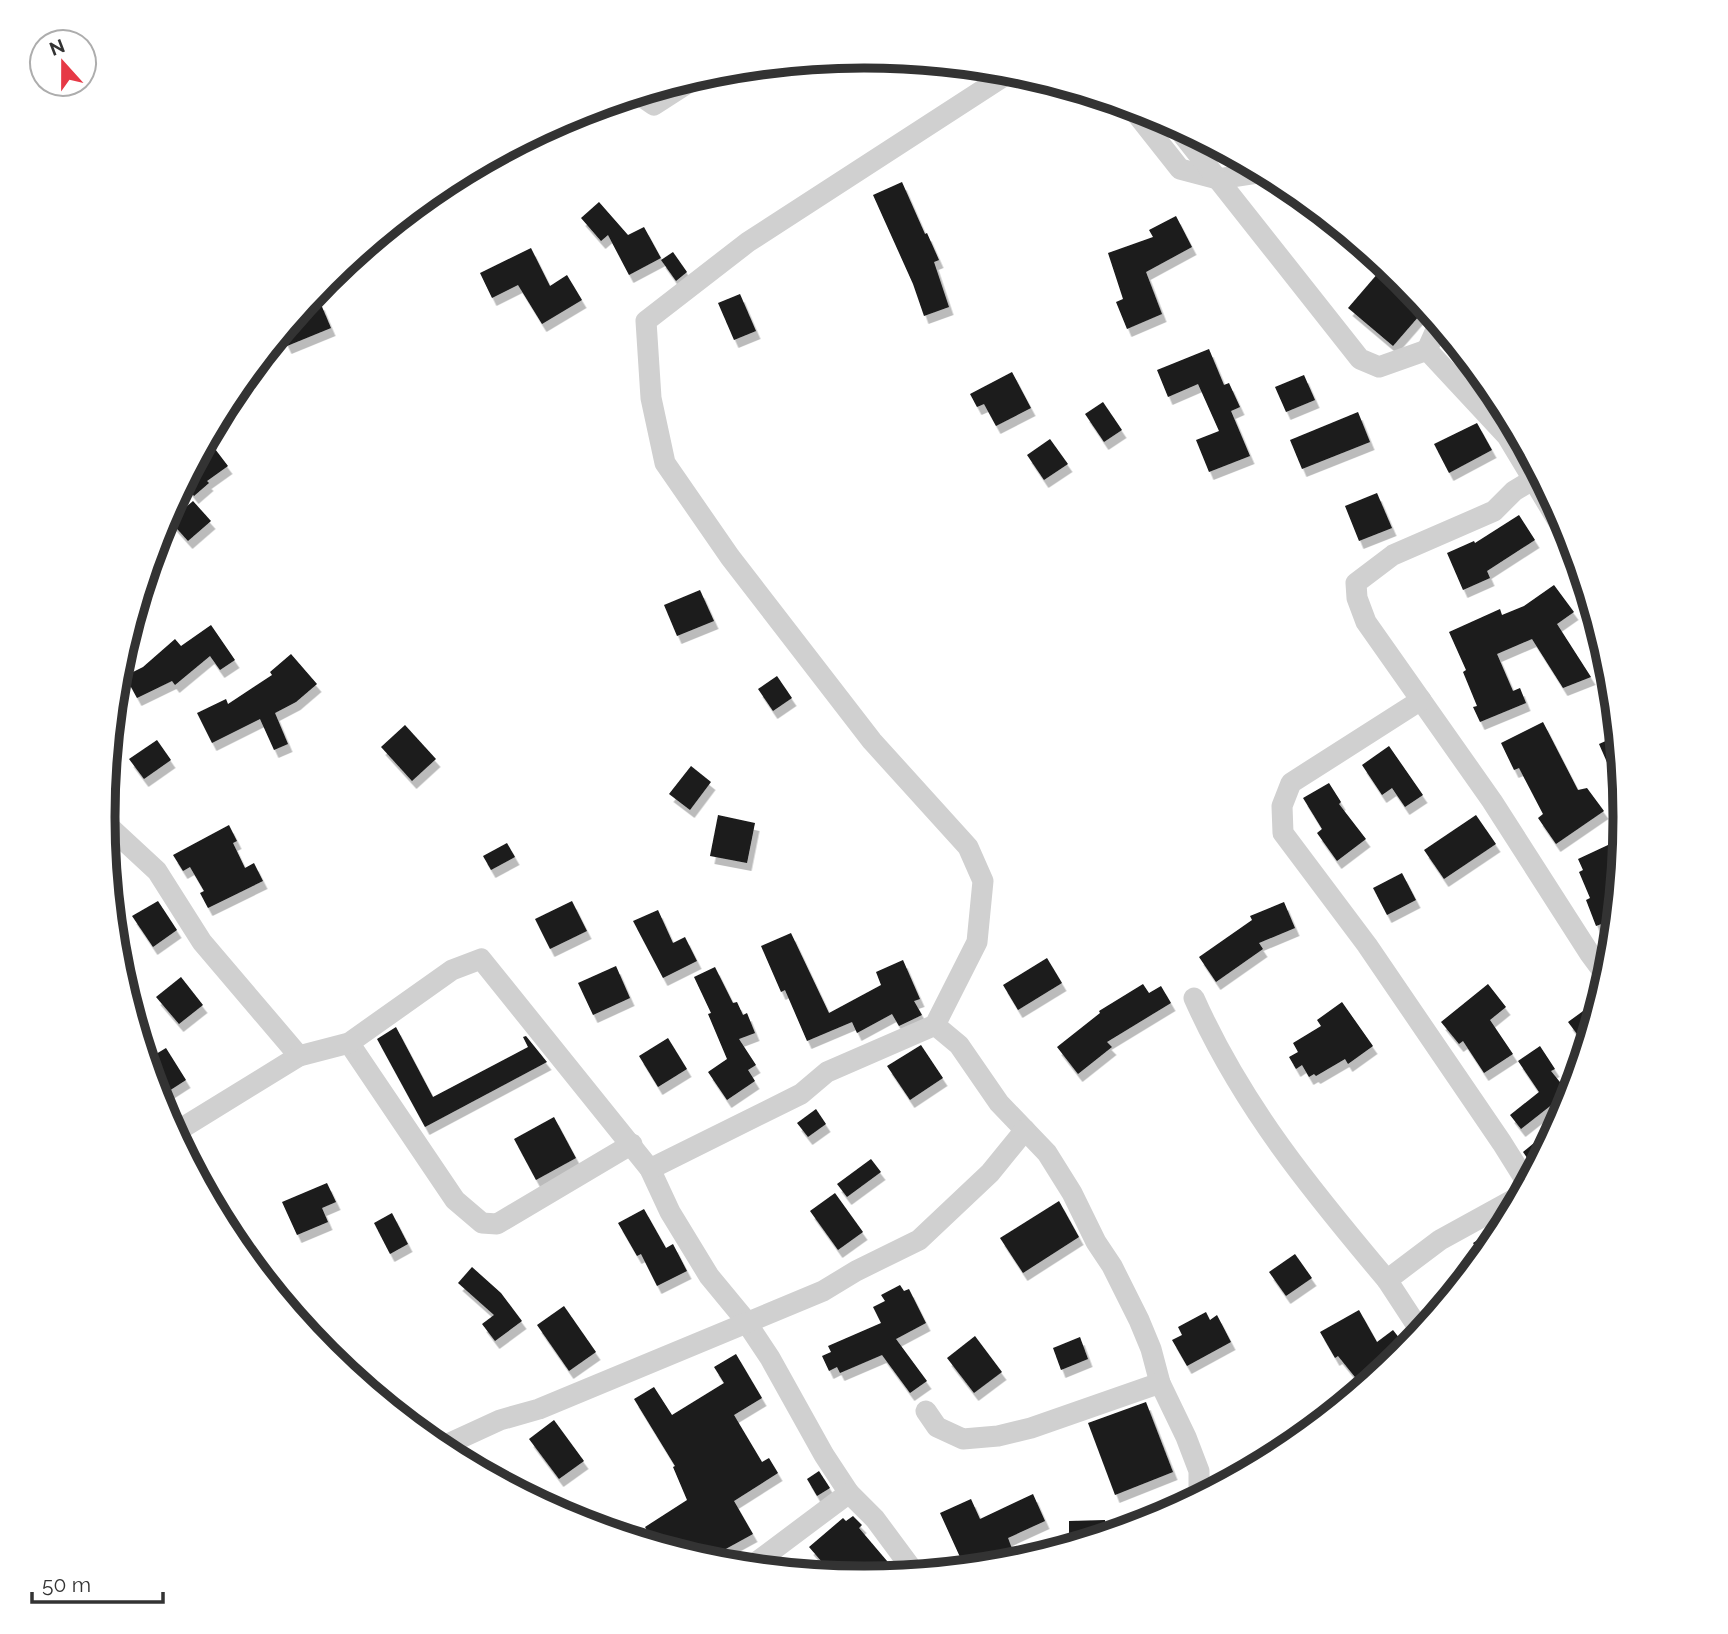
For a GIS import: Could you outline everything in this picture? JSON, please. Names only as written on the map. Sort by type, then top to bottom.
[{"type":"street","points":[[650,1169],[801,1094],[827,1072],[935,1025],[978,942],[983,881],[968,847],[872,741],[730,557],[665,463],[651,398],[646,321],[748,242],[997,81]]},
{"type":"street","points":[[648,101],[654,105],[672,94]]},
{"type":"street","points":[[1143,122],[1180,169],[1218,179],[1247,175]]},
{"type":"street","points":[[1189,142],[1360,359],[1379,367],[1427,350],[1434,332]]},
{"type":"street","points":[[1427,350],[1507,436],[1517,452]]},
{"type":"street","points":[[1533,480],[1514,491],[1494,511],[1393,555],[1356,583],[1357,598],[1366,622],[1492,801],[1598,964]]},
{"type":"street","points":[[1421,700],[1291,783],[1282,806],[1283,833],[1367,945],[1521,1174]]},
{"type":"street","points":[[116,832],[158,870],[202,942],[299,1056]]},
{"type":"street","points":[[183,1128],[299,1056],[349,1043],[452,970],[481,959],[650,1169],[670,1212],[709,1276],[770,1358],[824,1455],[849,1493],[875,1519],[908,1564]]},
{"type":"street","points":[[1194,999],[1238,1083],[1276,1142],[1305,1183],[1334,1213],[1387,1280],[1415,1323]]},
{"type":"street","points":[[935,1025],[959,1045],[999,1103],[1047,1153],[1072,1193],[1139,1320],[1151,1349],[1160,1383],[1199,1471],[1199,1487]]},
{"type":"street","points":[[349,1043],[455,1200],[482,1223],[497,1224],[632,1144]]},
{"type":"street","points":[[452,1442],[500,1420],[539,1409],[823,1291],[856,1270],[919,1240],[990,1173],[1025,1130]]},
{"type":"street","points":[[1387,1280],[1440,1240],[1504,1205]]},
{"type":"street","points":[[926,1411],[937,1427],[963,1439],[998,1436],[1031,1428],[1160,1383]]},
{"type":"street","points":[[762,1558],[849,1493]]},
{"type":"building","points":[[902,182],[939,260],[934,262],[949,307],[924,316],[913,284],[873,195]]},
{"type":"building","points":[[599,202],[628,235],[644,227],[661,258],[629,275],[608,235],[601,241],[581,218]]},
{"type":"building","points":[[1176,216],[1192,247],[1146,272],[1162,314],[1127,329],[1116,302],[1123,299],[1108,253],[1153,237],[1149,230]]},
{"type":"building","points":[[531,248],[550,286],[567,275],[582,300],[542,324],[518,285],[492,298],[480,273]]},
{"type":"building","points":[[673,252],[687,272],[676,281],[661,260]]},
{"type":"building","points":[[1378,273],[1420,315],[1393,346],[1348,308]]},
{"type":"building","points":[[740,294],[756,331],[734,340],[718,303]]},
{"type":"building","points":[[320,303],[331,328],[287,346],[285,342]]},
{"type":"building","points":[[1209,349],[1224,385],[1229,383],[1240,407],[1231,411],[1250,456],[1209,472],[1196,440],[1219,431],[1198,384],[1168,397],[1157,370]]},
{"type":"building","points":[[1012,372],[1031,408],[996,426],[984,404],[977,407],[970,394]]},
{"type":"building","points":[[1304,375],[1315,400],[1286,412],[1275,387]]},
{"type":"building","points":[[1103,402],[1122,430],[1104,442],[1085,414]]},
{"type":"building","points":[[1358,412],[1370,442],[1302,469],[1290,440]]},
{"type":"building","points":[[1477,423],[1492,450],[1449,473],[1434,444]]},
{"type":"building","points":[[1050,439],[1068,464],[1044,480],[1027,455]]},
{"type":"building","points":[[214,447],[228,466],[207,481],[209,483],[194,496],[190,491]]},
{"type":"building","points":[[1377,493],[1392,528],[1359,541],[1345,506]]},
{"type":"building","points":[[193,501],[211,521],[188,541],[174,525],[180,512]]},
{"type":"building","points":[[1519,515],[1535,540],[1487,571],[1490,578],[1463,590],[1447,553],[1474,541],[1475,543]]},
{"type":"building","points":[[1554,585],[1574,612],[1557,624],[1591,677],[1563,688],[1532,639],[1497,654],[1513,691],[1520,688],[1526,703],[1480,722],[1473,707],[1477,706],[1463,672],[1466,670],[1449,632],[1500,609],[1502,615],[1524,606]]},
{"type":"building","points":[[700,590],[714,621],[677,636],[664,605]]},
{"type":"building","points":[[211,625],[235,660],[220,670],[210,656],[175,685],[172,681],[137,698],[128,682],[130,674],[143,667],[175,639],[181,646]]},
{"type":"building","points":[[291,654],[317,684],[296,702],[275,713],[288,744],[274,750],[260,719],[212,743],[197,713],[226,699],[228,704],[272,675],[270,672]]},
{"type":"building","points":[[777,676],[792,698],[773,711],[758,689]]},
{"type":"building","points":[[1543,722],[1578,790],[1587,788],[1604,811],[1556,844],[1538,818],[1543,814],[1519,768],[1514,770],[1501,743]]},
{"type":"building","points":[[405,725],[436,759],[412,781],[381,747]]},
{"type":"building","points":[[157,740],[171,760],[144,779],[129,759]]},
{"type":"building","points":[[1608,740],[1611,772],[1599,744]]},
{"type":"building","points":[[1389,746],[1423,795],[1405,807],[1392,788],[1382,795],[1362,765]]},
{"type":"building","points":[[691,766],[711,782],[690,810],[669,794]]},
{"type":"building","points":[[1329,783],[1341,802],[1339,804],[1366,839],[1337,861],[1317,833],[1322,829],[1303,798]]},
{"type":"building","points":[[718,815],[755,823],[747,863],[710,856]]},
{"type":"building","points":[[1476,815],[1496,844],[1444,879],[1424,850]]},
{"type":"building","points":[[229,825],[237,841],[233,843],[245,868],[254,863],[263,881],[208,908],[200,893],[204,891],[190,867],[183,871],[173,855]]},
{"type":"building","points":[[507,843],[515,857],[491,870],[483,856]]},
{"type":"building","points":[[1608,845],[1612,853],[1605,923],[1596,926],[1586,900],[1590,898],[1579,872],[1583,870],[1578,859]]},
{"type":"building","points":[[1402,873],[1416,900],[1387,915],[1373,888]]},
{"type":"building","points":[[158,901],[177,930],[153,947],[132,916]]},
{"type":"building","points":[[572,901],[587,931],[550,949],[535,919]]},
{"type":"building","points":[[1284,902],[1295,928],[1259,943],[1263,949],[1216,982],[1199,957],[1252,920],[1250,916]]},
{"type":"building","points":[[658,910],[673,943],[685,937],[697,961],[663,978],[633,921]]},
{"type":"building","points":[[791,933],[829,1013],[881,985],[876,972],[903,960],[920,999],[914,1001],[922,1015],[899,1026],[892,1014],[857,1033],[852,1022],[807,1041],[785,990],[781,992],[761,946]]},
{"type":"building","points":[[1047,958],[1062,983],[1018,1010],[1003,985]]},
{"type":"building","points":[[616,966],[630,998],[593,1015],[578,983]]},
{"type":"building","points":[[715,967],[733,1003],[737,1002],[743,1015],[747,1013],[755,1033],[739,1039],[756,1065],[748,1070],[755,1081],[727,1100],[708,1072],[727,1059],[708,1014],[711,1013],[694,977]]},
{"type":"building","points":[[181,977],[203,1005],[179,1024],[156,997]]},
{"type":"building","points":[[1143,984],[1149,993],[1161,986],[1171,1003],[1107,1042],[1112,1047],[1078,1074],[1057,1047],[1100,1013],[1099,1011]]},
{"type":"building","points":[[1488,984],[1506,1007],[1490,1020],[1513,1054],[1484,1073],[1463,1041],[1459,1044],[1441,1022]]},
{"type":"building","points":[[1342,1002],[1373,1046],[1348,1064],[1345,1059],[1316,1076],[1314,1074],[1309,1077],[1302,1065],[1296,1069],[1289,1057],[1298,1052],[1293,1043],[1321,1026],[1317,1020]]},
{"type":"building","points":[[1588,1008],[1579,1037],[1568,1022]]},
{"type":"building","points":[[396,1027],[433,1097],[528,1047],[523,1037],[526,1036],[547,1062],[425,1127],[377,1039]]},
{"type":"building","points":[[668,1038],[687,1069],[658,1087],[639,1056]]},
{"type":"building","points":[[921,1045],[943,1078],[910,1100],[887,1066]]},
{"type":"building","points":[[1540,1046],[1555,1069],[1551,1071],[1563,1086],[1557,1100],[1521,1129],[1510,1115],[1539,1092],[1518,1061]]},
{"type":"building","points":[[166,1048],[186,1080],[168,1092],[154,1055]]},
{"type":"building","points":[[816,1109],[826,1124],[808,1137],[797,1123]]},
{"type":"building","points":[[554,1117],[576,1158],[536,1180],[514,1139]]},
{"type":"building","points":[[1534,1143],[1537,1146],[1529,1161],[1523,1152]]},
{"type":"building","points":[[871,1159],[881,1172],[847,1197],[837,1184]]},
{"type":"building","points":[[327,1183],[336,1202],[322,1208],[328,1222],[297,1235],[282,1202]]},
{"type":"building","points":[[835,1193],[863,1232],[838,1250],[810,1211]]},
{"type":"building","points":[[1059,1201],[1079,1237],[1023,1273],[1000,1238]]},
{"type":"building","points":[[644,1209],[666,1248],[673,1244],[687,1271],[657,1286],[641,1254],[637,1256],[618,1223]]},
{"type":"building","points":[[392,1213],[408,1244],[390,1254],[374,1223]]},
{"type":"building","points":[[1486,1235],[1476,1248],[1473,1243]]},
{"type":"building","points":[[1295,1254],[1312,1278],[1286,1296],[1269,1272]]},
{"type":"building","points":[[472,1267],[501,1293],[522,1321],[495,1341],[482,1324],[494,1315],[458,1283]]},
{"type":"building","points":[[900,1285],[904,1291],[909,1289],[926,1323],[896,1339],[927,1381],[910,1393],[882,1355],[840,1373],[837,1367],[829,1371],[822,1356],[831,1352],[828,1346],[881,1323],[873,1307],[885,1301],[881,1295]]},
{"type":"building","points":[[564,1306],[596,1352],[569,1371],[537,1325]]},
{"type":"building","points":[[1359,1310],[1377,1342],[1393,1330],[1400,1339],[1358,1380],[1338,1356],[1335,1358],[1320,1332]]},
{"type":"building","points":[[1206,1312],[1210,1320],[1217,1315],[1231,1342],[1187,1366],[1172,1340],[1182,1335],[1178,1327]]},
{"type":"building","points":[[975,1336],[1002,1372],[974,1393],[947,1358]]},
{"type":"building","points":[[1080,1337],[1088,1359],[1061,1370],[1053,1348]]},
{"type":"building","points":[[736,1354],[762,1398],[734,1415],[762,1462],[769,1458],[778,1473],[734,1501],[753,1534],[722,1551],[649,1534],[645,1527],[687,1500],[673,1467],[675,1466],[634,1399],[654,1387],[672,1415],[724,1383],[714,1367]]},
{"type":"building","points":[[1146,1402],[1173,1472],[1115,1495],[1088,1423]]},
{"type":"building","points":[[554,1420],[584,1461],[559,1479],[529,1439]]},
{"type":"building","points":[[819,1471],[830,1488],[817,1496],[807,1479]]},
{"type":"building","points":[[1033,1494],[1045,1521],[1008,1538],[1013,1550],[961,1559],[940,1513],[971,1499],[980,1519]]},
{"type":"building","points":[[853,1516],[862,1525],[859,1528],[890,1565],[819,1564],[822,1562],[809,1547],[843,1518],[846,1521]]},
{"type":"building","points":[[1105,1520],[1105,1526],[1069,1537],[1069,1521]]}]
